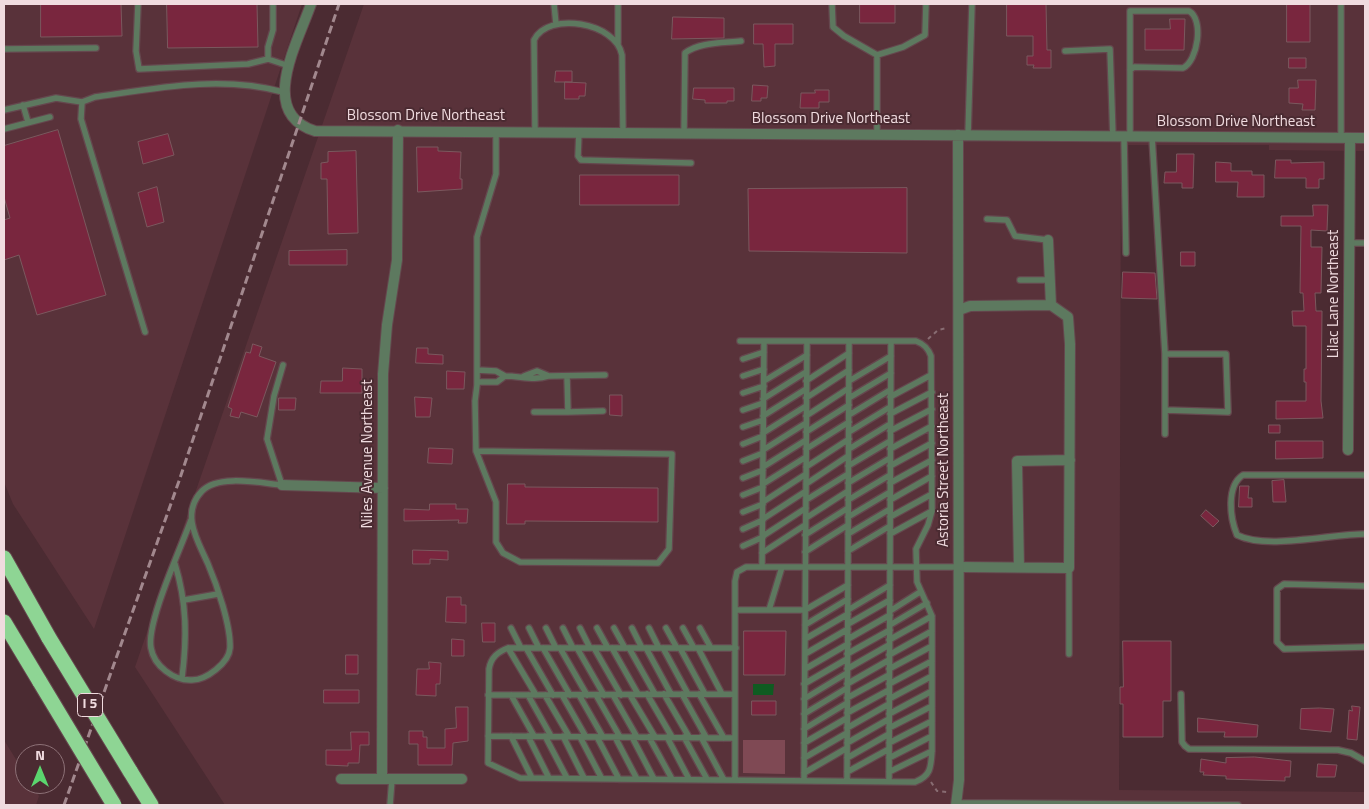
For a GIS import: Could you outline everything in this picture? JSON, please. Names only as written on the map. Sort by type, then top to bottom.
[{"type":"highway","name":"I 5","points":[[4,558],[49,638],[151,805]]},
{"type":"highway","name":"I 5","points":[[4,622],[114,805]]},
{"type":"street","points":[[283,92],[311,4]]},
{"type":"street","name":"Blossom Drive Northeast","points":[[283,92],[287,110],[298,124],[315,131],[398,130],[1365,138]]},
{"type":"street","name":"Niles Avenue Northeast","points":[[387,779],[383,374],[386,332],[397,260],[398,130]]},
{"type":"street","name":"Astoria Street Northeast","points":[[957,800],[959,310],[963,135]]},
{"type":"street","name":"Lilac Lane Northeast","points":[[1345,138],[1349,243],[1348,450]]},
{"type":"street","points":[[1048,240],[1051,305]]},
{"type":"street","points":[[959,310],[970,306],[1051,305],[1068,318],[1070,344],[1069,568],[959,567]]},
{"type":"street","points":[[1019,567],[1017,461],[1070,460]]},
{"type":"street","points":[[282,485],[383,488]]},
{"type":"street","points":[[341,779],[462,779]]},
{"type":"lane","points":[[138,4],[136,50],[139,69],[248,64],[268,59],[290,66]]},
{"type":"lane","points":[[268,59],[268,47],[273,30],[273,4]]},
{"type":"lane","points":[[554,4],[556,24]]},
{"type":"lane","points":[[618,4],[618,43],[622,55],[623,133]]},
{"type":"lane","points":[[832,4],[833,27],[844,36],[877,54],[903,47],[925,35],[926,4]]},
{"type":"lane","points":[[963,135],[972,4]]},
{"type":"lane","points":[[1122,137],[1130,70],[1130,11],[1128,4]]},
{"type":"lane","points":[[1341,4],[1345,138]]},
{"type":"lane","points":[[1130,11],[1189,11],[1194,14],[1197,20],[1196,50],[1189,65],[1183,68],[1134,67],[1130,70]]},
{"type":"lane","points":[[535,132],[534,40],[542,29],[556,24],[589,26],[608,33],[618,43]]},
{"type":"lane","points":[[684,133],[685,54],[690,49],[701,46],[741,41]]},
{"type":"lane","points":[[4,49],[96,48]]},
{"type":"lane","points":[[1065,51],[1110,49],[1122,137],[1126,252]]},
{"type":"lane","points":[[877,54],[877,135]]},
{"type":"lane","points":[[4,110],[56,98],[82,102],[95,98],[202,83],[260,85],[283,92]]},
{"type":"lane","points":[[82,102],[81,120],[145,332]]},
{"type":"lane","points":[[23,105],[28,122]]},
{"type":"lane","points":[[4,129],[50,116]]},
{"type":"lane","points":[[476,451],[672,454],[669,549],[658,563],[520,562],[503,553],[496,542],[496,502],[476,451],[475,401],[477,382],[477,237],[496,174],[496,132]]},
{"type":"lane","points":[[579,132],[578,156],[581,160],[691,163]]},
{"type":"lane","points":[[1152,137],[1165,354],[1165,434]]},
{"type":"lane","points":[[987,219],[1007,220],[1016,236],[1048,240]]},
{"type":"lane","points":[[1349,243],[1365,243]]},
{"type":"lane","points":[[1020,280],[1050,280]]},
{"type":"lane","points":[[736,648],[508,648],[490,662],[488,763],[512,776],[532,778],[914,782],[927,776],[931,768],[932,751],[932,616],[920,592],[916,549],[928,525],[932,511],[931,356],[924,345],[916,341],[740,341]]},
{"type":"lane","points":[[762,567],[764,341]]},
{"type":"lane","points":[[804,780],[806,341]]},
{"type":"lane","points":[[847,781],[849,341]]},
{"type":"lane","points":[[889,781],[891,341]]},
{"type":"lane","points":[[743,360],[764,352]]},
{"type":"lane","points":[[806,382],[849,353]]},
{"type":"lane","points":[[1165,354],[1226,354],[1228,412],[1166,410]]},
{"type":"lane","points":[[743,393],[764,384],[806,355]]},
{"type":"lane","points":[[806,416],[891,356]]},
{"type":"lane","points":[[191,520],[194,536],[208,565],[218,594],[230,647],[228,656],[222,666],[193,680],[174,677],[158,664],[152,655],[150,641],[155,617],[191,520],[196,499],[202,490],[211,484],[222,481],[282,485],[268,439],[270,414],[282,365]]},
{"type":"lane","points":[[743,376],[764,369]]},
{"type":"lane","points":[[477,370],[496,371],[505,376],[524,376],[536,380],[549,376],[605,375]]},
{"type":"lane","points":[[806,398],[849,370]]},
{"type":"lane","points":[[743,410],[763,401],[806,372]]},
{"type":"lane","points":[[849,398],[891,373]]},
{"type":"lane","points":[[890,397],[931,375]]},
{"type":"lane","points":[[477,382],[497,382],[505,376]]},
{"type":"lane","points":[[567,376],[568,412]]},
{"type":"lane","points":[[743,427],[763,418],[806,389]]},
{"type":"lane","points":[[849,415],[890,390]]},
{"type":"lane","points":[[890,414],[932,392]]},
{"type":"lane","points":[[806,432],[849,405]]},
{"type":"lane","points":[[743,444],[763,435],[806,406]]},
{"type":"lane","points":[[849,432],[890,407]]},
{"type":"lane","points":[[890,431],[932,409]]},
{"type":"lane","points":[[534,412],[603,411]]},
{"type":"lane","points":[[806,449],[849,422]]},
{"type":"lane","points":[[742,461],[763,452],[806,423]]},
{"type":"lane","points":[[849,449],[890,424]]},
{"type":"lane","points":[[890,448],[932,426]]},
{"type":"lane","points":[[806,467],[849,439]]},
{"type":"lane","points":[[742,478],[763,469],[806,440]]},
{"type":"lane","points":[[848,466],[890,441]]},
{"type":"lane","points":[[890,466],[932,443]]},
{"type":"lane","points":[[806,484],[848,456]]},
{"type":"lane","points":[[742,495],[763,486],[806,457]]},
{"type":"lane","points":[[848,483],[890,458]]},
{"type":"lane","points":[[890,483],[932,460]]},
{"type":"lane","points":[[742,512],[763,503],[806,474]]},
{"type":"lane","points":[[806,500],[848,474]]},
{"type":"lane","points":[[848,500],[890,475]]},
{"type":"lane","points":[[1365,475],[1244,475],[1237,479],[1233,488],[1232,517],[1237,535],[1246,539],[1284,540],[1365,534]]},
{"type":"lane","points":[[890,500],[932,476]]},
{"type":"lane","points":[[742,529],[763,520],[806,491]]},
{"type":"lane","points":[[806,518],[848,491]]},
{"type":"lane","points":[[848,517],[890,492]]},
{"type":"lane","points":[[890,517],[932,494]]},
{"type":"lane","points":[[742,546],[762,537],[806,508]]},
{"type":"lane","points":[[805,534],[848,508]]},
{"type":"lane","points":[[848,534],[890,509]]},
{"type":"lane","points":[[890,534],[932,511]]},
{"type":"lane","points":[[762,553],[805,525]]},
{"type":"lane","points":[[805,552],[848,525]]},
{"type":"lane","points":[[848,551],[890,526]]},
{"type":"lane","points":[[175,564],[184,600],[186,644],[182,678]]},
{"type":"lane","points":[[735,780],[737,572],[746,567],[959,567]]},
{"type":"lane","points":[[769,610],[782,567]]},
{"type":"lane","points":[[1069,568],[1069,654]]},
{"type":"lane","points":[[1365,586],[1284,584],[1277,589],[1277,642],[1284,649],[1365,647]]},
{"type":"lane","points":[[736,610],[805,610],[848,585]]},
{"type":"lane","points":[[805,640],[890,585]]},
{"type":"lane","points":[[805,669],[920,592]]},
{"type":"lane","points":[[184,600],[218,594]]},
{"type":"lane","points":[[805,625],[848,599]]},
{"type":"lane","points":[[805,654],[890,600]]},
{"type":"lane","points":[[804,684],[927,603]]},
{"type":"lane","points":[[804,699],[932,616]]},
{"type":"lane","points":[[512,628],[553,695]]},
{"type":"lane","points":[[529,628],[570,695]]},
{"type":"lane","points":[[546,628],[587,695]]},
{"type":"lane","points":[[563,628],[604,695]]},
{"type":"lane","points":[[580,628],[621,695]]},
{"type":"lane","points":[[597,628],[638,694]]},
{"type":"lane","points":[[614,628],[654,694]]},
{"type":"lane","points":[[632,628],[668,694],[707,779]]},
{"type":"lane","points":[[649,628],[685,694],[724,780]]},
{"type":"lane","points":[[666,628],[724,738]]},
{"type":"lane","points":[[683,628],[722,694]]},
{"type":"lane","points":[[700,628],[711,648]]},
{"type":"lane","points":[[804,714],[932,631]]},
{"type":"lane","points":[[804,729],[889,672],[932,646]]},
{"type":"lane","points":[[508,648],[536,695]]},
{"type":"lane","points":[[804,743],[932,661]]},
{"type":"lane","points":[[804,758],[932,676]]},
{"type":"lane","points":[[804,773],[889,716],[932,691]]},
{"type":"lane","points":[[648,694],[689,779]]},
{"type":"lane","points":[[488,695],[735,694]]},
{"type":"lane","points":[[1181,694],[1182,742],[1190,749],[1338,750],[1351,753],[1365,761]]},
{"type":"lane","points":[[511,695],[549,778]]},
{"type":"lane","points":[[528,695],[567,778]]},
{"type":"lane","points":[[545,695],[566,736],[584,778]]},
{"type":"lane","points":[[562,695],[602,778]]},
{"type":"lane","points":[[579,695],[619,779]]},
{"type":"lane","points":[[596,695],[637,779]]},
{"type":"lane","points":[[613,695],[654,779]]},
{"type":"lane","points":[[630,695],[672,779]]},
{"type":"lane","points":[[847,758],[932,706]]},
{"type":"lane","points":[[847,772],[932,721]]},
{"type":"lane","points":[[488,736],[735,738]]},
{"type":"lane","points":[[511,736],[532,778]]},
{"type":"lane","points":[[889,758],[932,736]]},
{"type":"lane","points":[[889,772],[932,751]]},
{"type":"lane","points":[[387,779],[390,805]]},
{"type":"lane","points":[[957,800],[1000,804],[1238,805]]},
{"type":"path","points":[[924,345],[938,330],[959,328]]},
{"type":"path","points":[[927,776],[937,791],[957,800]]},
{"type":"shaded area","points":[[4,4],[302,4],[94,629],[13,504],[4,482]]},
{"type":"shaded area","points":[[364,4],[1365,4],[1365,151],[1269,150],[1269,145],[1121,145],[1119,790],[1365,792],[1365,805],[225,805],[135,667]]},
{"type":"shaded area","points":[[753,684],[774,684],[773,695],[753,695]]},
{"type":"shaded area","points":[[4,740],[15,758],[15,794],[38,794],[39,796],[36,805],[4,805]]},
{"type":"shaded area","points":[[743,740],[785,740],[785,774],[743,773]]},
{"type":"building","points":[[41,4],[121,4],[122,36],[41,37]]},
{"type":"building","points":[[167,4],[257,4],[258,47],[168,48]]},
{"type":"building","points":[[860,4],[895,4],[895,23],[860,23]]},
{"type":"building","points":[[1007,4],[1046,4],[1047,50],[1051,50],[1051,68],[1033,68],[1034,65],[1027,65],[1027,56],[1033,56],[1033,36],[1007,36]]},
{"type":"building","points":[[1287,4],[1310,4],[1310,42],[1287,42]]},
{"type":"building","points":[[673,17],[724,18],[724,38],[672,39]]},
{"type":"building","points":[[1170,19],[1185,19],[1184,50],[1145,50],[1145,29],[1170,29]]},
{"type":"building","points":[[754,24],[793,24],[793,44],[775,44],[775,66],[764,67],[763,44],[754,44]]},
{"type":"building","points":[[1289,58],[1306,58],[1306,68],[1289,68]]},
{"type":"building","points":[[556,71],[572,71],[572,82],[555,82]]},
{"type":"building","points":[[1298,80],[1316,80],[1315,110],[1302,110],[1303,104],[1289,103],[1289,88],[1298,88]]},
{"type":"building","points":[[565,82],[586,83],[585,96],[579,96],[579,99],[565,99]]},
{"type":"building","points":[[753,85],[768,86],[767,98],[761,98],[761,101],[752,101]]},
{"type":"building","points":[[694,88],[734,88],[734,101],[727,101],[727,103],[705,103],[705,100],[693,99]]},
{"type":"building","points":[[815,90],[829,90],[829,102],[819,102],[819,108],[800,108],[801,93],[815,93]]},
{"type":"building","points":[[58,130],[106,295],[37,315],[19,255],[4,260],[4,220],[10,218],[4,197],[4,146]]},
{"type":"building","points":[[168,134],[174,155],[143,164],[138,142]]},
{"type":"building","points":[[417,147],[438,147],[438,151],[461,152],[460,179],[462,179],[462,189],[418,192]]},
{"type":"building","points":[[356,151],[358,233],[328,234],[327,179],[321,179],[321,163],[328,162],[328,152]]},
{"type":"building","points":[[1177,154],[1194,154],[1193,188],[1182,188],[1182,183],[1164,183],[1165,172],[1176,172]]},
{"type":"building","points":[[1276,160],[1291,160],[1291,163],[1324,162],[1324,179],[1319,179],[1319,188],[1306,188],[1306,178],[1275,178]]},
{"type":"building","points":[[1216,162],[1231,163],[1231,171],[1252,171],[1252,175],[1264,175],[1264,197],[1237,197],[1238,182],[1216,182]]},
{"type":"building","points":[[580,175],[679,175],[679,205],[580,205]]},
{"type":"building","points":[[157,187],[164,222],[147,227],[138,193]]},
{"type":"building","points":[[907,188],[907,253],[749,251],[748,189]]},
{"type":"building","points":[[1313,205],[1328,205],[1327,231],[1311,230],[1311,247],[1322,247],[1321,293],[1315,293],[1316,311],[1322,311],[1321,401],[1323,418],[1276,419],[1276,401],[1306,401],[1304,369],[1306,369],[1306,326],[1293,326],[1292,311],[1304,311],[1303,293],[1300,293],[1301,226],[1281,226],[1281,216],[1313,216]]},
{"type":"building","points":[[347,250],[347,265],[289,265],[289,251]]},
{"type":"building","points":[[1181,252],[1195,252],[1195,266],[1181,266]]},
{"type":"building","points":[[1123,272],[1155,273],[1157,299],[1122,298]]},
{"type":"building","points":[[253,344],[262,347],[259,356],[276,362],[257,417],[241,412],[239,418],[230,416],[232,409],[228,407],[246,352],[250,353]]},
{"type":"building","points":[[417,348],[428,348],[428,354],[443,355],[443,364],[416,363]]},
{"type":"building","points":[[343,368],[362,369],[362,393],[320,393],[321,381],[342,381]]},
{"type":"building","points":[[447,371],[465,372],[464,389],[447,389]]},
{"type":"building","points":[[610,395],[622,395],[622,416],[610,415]]},
{"type":"building","points":[[415,397],[432,398],[430,417],[416,417]]},
{"type":"building","points":[[279,398],[296,398],[295,410],[279,410]]},
{"type":"building","points":[[1269,425],[1280,425],[1280,433],[1269,433]]},
{"type":"building","points":[[1276,441],[1323,441],[1323,458],[1276,459]]},
{"type":"building","points":[[429,448],[453,449],[452,464],[428,463]]},
{"type":"building","points":[[1284,480],[1286,502],[1273,502],[1272,481]]},
{"type":"building","points":[[508,484],[525,484],[525,487],[658,488],[658,522],[525,521],[525,524],[507,524]]},
{"type":"building","points":[[1240,486],[1249,486],[1248,498],[1252,498],[1252,507],[1239,507]]},
{"type":"building","points":[[430,504],[456,504],[456,509],[468,509],[467,523],[458,523],[459,520],[404,521],[404,509],[429,510]]},
{"type":"building","points":[[1206,510],[1219,521],[1213,527],[1201,516]]},
{"type":"building","points":[[413,550],[448,551],[448,560],[430,559],[430,564],[413,564]]},
{"type":"building","points":[[447,597],[461,597],[461,605],[466,605],[466,623],[446,622]]},
{"type":"building","points":[[482,623],[495,623],[495,642],[483,642]]},
{"type":"building","points":[[744,631],[786,631],[785,675],[744,675]]},
{"type":"building","points":[[452,639],[464,640],[464,656],[452,656]]},
{"type":"building","points":[[1123,641],[1171,641],[1171,701],[1163,701],[1163,737],[1123,737],[1123,704],[1120,704],[1120,687],[1123,687]]},
{"type":"building","points":[[346,655],[358,655],[358,674],[346,674]]},
{"type":"building","points":[[429,662],[441,663],[440,684],[436,684],[436,696],[416,695],[417,669],[429,669]]},
{"type":"building","points":[[324,690],[359,690],[359,703],[324,703]]},
{"type":"building","points":[[752,701],[776,701],[776,715],[752,715]]},
{"type":"building","points":[[1352,706],[1360,707],[1357,740],[1347,739],[1349,710],[1352,711]]},
{"type":"building","points":[[456,707],[468,707],[468,741],[453,743],[452,765],[418,765],[418,744],[409,744],[409,731],[423,731],[423,737],[427,737],[427,748],[445,748],[445,729],[456,728]]},
{"type":"building","points":[[1301,709],[1334,709],[1331,732],[1300,729]]},
{"type":"building","points":[[1198,718],[1258,725],[1257,737],[1224,737],[1225,732],[1198,732]]},
{"type":"building","points":[[351,732],[369,732],[369,745],[360,745],[359,763],[348,763],[348,766],[326,765],[326,750],[351,750]]},
{"type":"building","points":[[1255,757],[1291,761],[1290,777],[1285,777],[1285,781],[1226,779],[1226,776],[1203,775],[1204,772],[1200,772],[1201,759],[1226,763],[1226,758]]},
{"type":"building","points":[[1318,764],[1337,765],[1335,777],[1317,777]]},
{"type":"railway","points":[[64,805],[179,481],[339,4]]}]
